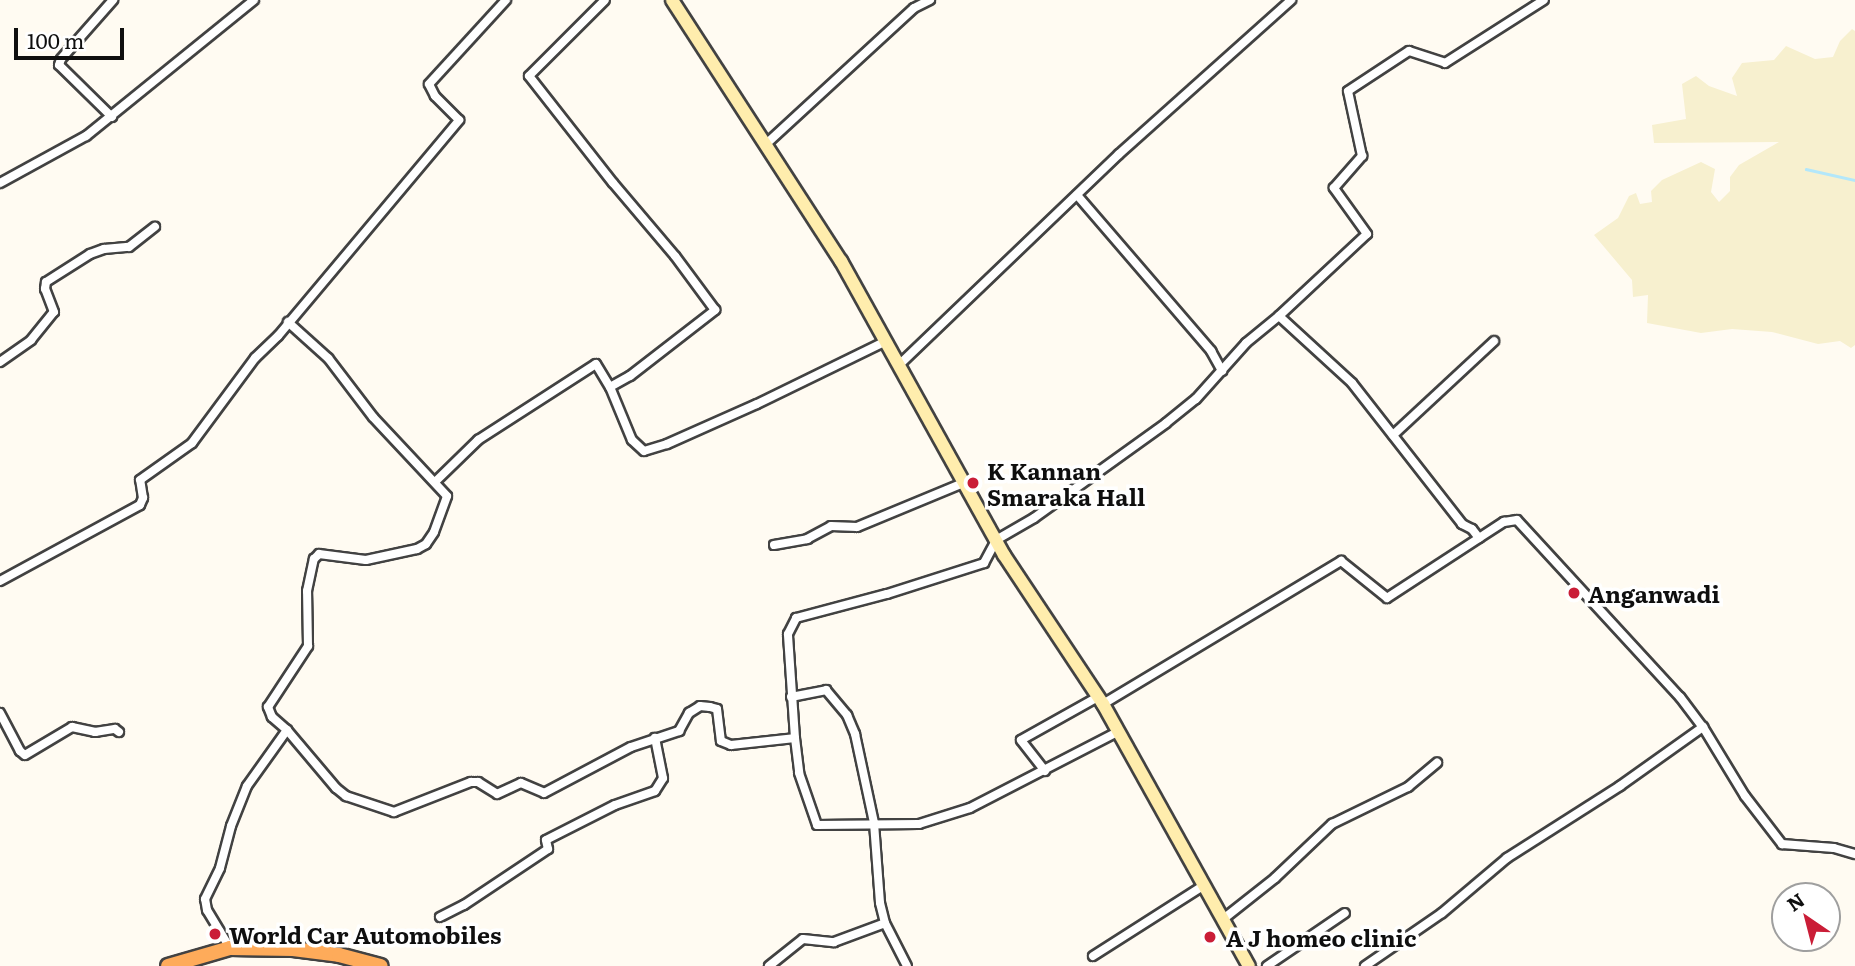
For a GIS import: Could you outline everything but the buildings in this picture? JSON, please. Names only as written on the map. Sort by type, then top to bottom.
[{"type":"highway","points":[[168,966],[230,948],[293,949],[339,955],[381,966]]},
{"type":"main road","points":[[672,0],[841,261],[1015,573],[1119,731],[1249,966]]},
{"type":"street","points":[[112,117],[59,65],[61,59],[113,0]]},
{"type":"street","points":[[0,581],[140,505],[143,498],[140,480],[192,443],[255,358],[459,120],[435,96],[429,84],[506,0]]},
{"type":"street","points":[[605,0],[529,76],[613,183],[675,256],[715,310],[630,376],[610,387]]},
{"type":"street","points":[[765,145],[914,8],[930,0]]},
{"type":"street","points":[[900,364],[1077,195],[1291,0]]},
{"type":"street","points":[[1119,731],[970,808],[919,824],[817,825],[799,773],[791,697],[789,634],[796,618],[887,594],[984,563],[996,540],[1034,518],[1166,423],[1222,371],[1246,343],[1367,234],[1334,188],[1362,156],[1348,90],[1409,51],[1445,63],[1544,0]]},
{"type":"street","points":[[0,183],[86,136],[252,1]]},
{"type":"street","points":[[1077,195],[1211,351],[1222,371]]},
{"type":"street","points":[[0,362],[31,340],[54,312],[45,289],[46,282],[90,254],[104,249],[129,247],[155,227]]},
{"type":"street","points":[[1279,316],[1352,383],[1462,524],[1472,528],[1479,538]]},
{"type":"street","points":[[288,322],[328,358],[373,416],[444,490],[446,502],[426,544],[366,560],[319,554],[314,559],[307,591],[310,612],[308,646],[268,707],[272,717],[287,730],[336,788],[346,796],[394,812],[471,782],[478,782],[497,794],[521,783],[544,793],[631,747],[679,731],[689,713],[700,706],[717,709],[721,741],[731,745],[795,738]]},
{"type":"street","points":[[436,481],[478,440],[596,364],[610,387],[632,440],[644,451],[667,444],[769,399],[886,341]]},
{"type":"street","points":[[1393,435],[1493,341]]},
{"type":"street","points":[[774,545],[807,539],[831,526],[857,527],[963,482]]},
{"type":"street","points":[[1045,771],[1021,740],[1101,701],[1341,561],[1387,598],[1504,522],[1517,520],[1646,659],[1703,726],[1745,796],[1782,844],[1835,848],[1855,854]]},
{"type":"street","points":[[791,697],[826,690],[847,715],[855,734],[874,823],[874,856],[885,923],[907,966]]},
{"type":"street","points":[[0,713],[20,751],[25,755],[72,727],[95,732],[115,729],[119,732]]},
{"type":"street","points":[[1365,966],[1442,913],[1507,858],[1620,786],[1703,726]]},
{"type":"street","points":[[230,948],[207,910],[205,899],[220,868],[231,827],[247,786],[287,730]]},
{"type":"street","points":[[440,917],[464,905],[548,849],[547,840],[615,805],[655,790],[663,778],[655,738]]},
{"type":"street","points":[[1222,920],[1275,878],[1332,824],[1408,787],[1437,763]]},
{"type":"street","points":[[1093,956],[1203,887]]},
{"type":"street","points":[[1267,966],[1345,914]]},
{"type":"street","points":[[769,966],[803,939],[834,942],[885,923]]},
{"type":"shaded area","points":[[1852,29],[1855,31],[1855,345],[1851,348],[1840,341],[1818,344],[1772,332],[1732,329],[1701,333],[1647,323],[1648,295],[1633,297],[1632,280],[1594,235],[1618,218],[1629,196],[1636,193],[1640,204],[1652,202],[1651,191],[1662,180],[1701,162],[1715,169],[1711,192],[1719,202],[1730,191],[1730,177],[1739,165],[1779,142],[1654,143],[1652,125],[1686,119],[1682,84],[1696,76],[1709,86],[1737,96],[1732,78],[1742,63],[1774,60],[1786,46],[1815,59],[1833,57],[1840,41]]},
{"type":"waterway","points":[[1806,169],[1855,180]]},
{"type":"place","name":"K Kannan Smaraka Hall","points":[[973,483]]},
{"type":"place","name":"Anganwadi","points":[[1574,593]]},
{"type":"place","name":"World Car Automobiles","points":[[215,934]]},
{"type":"place","name":"A J homeo clinic","points":[[1210,937]]}]
